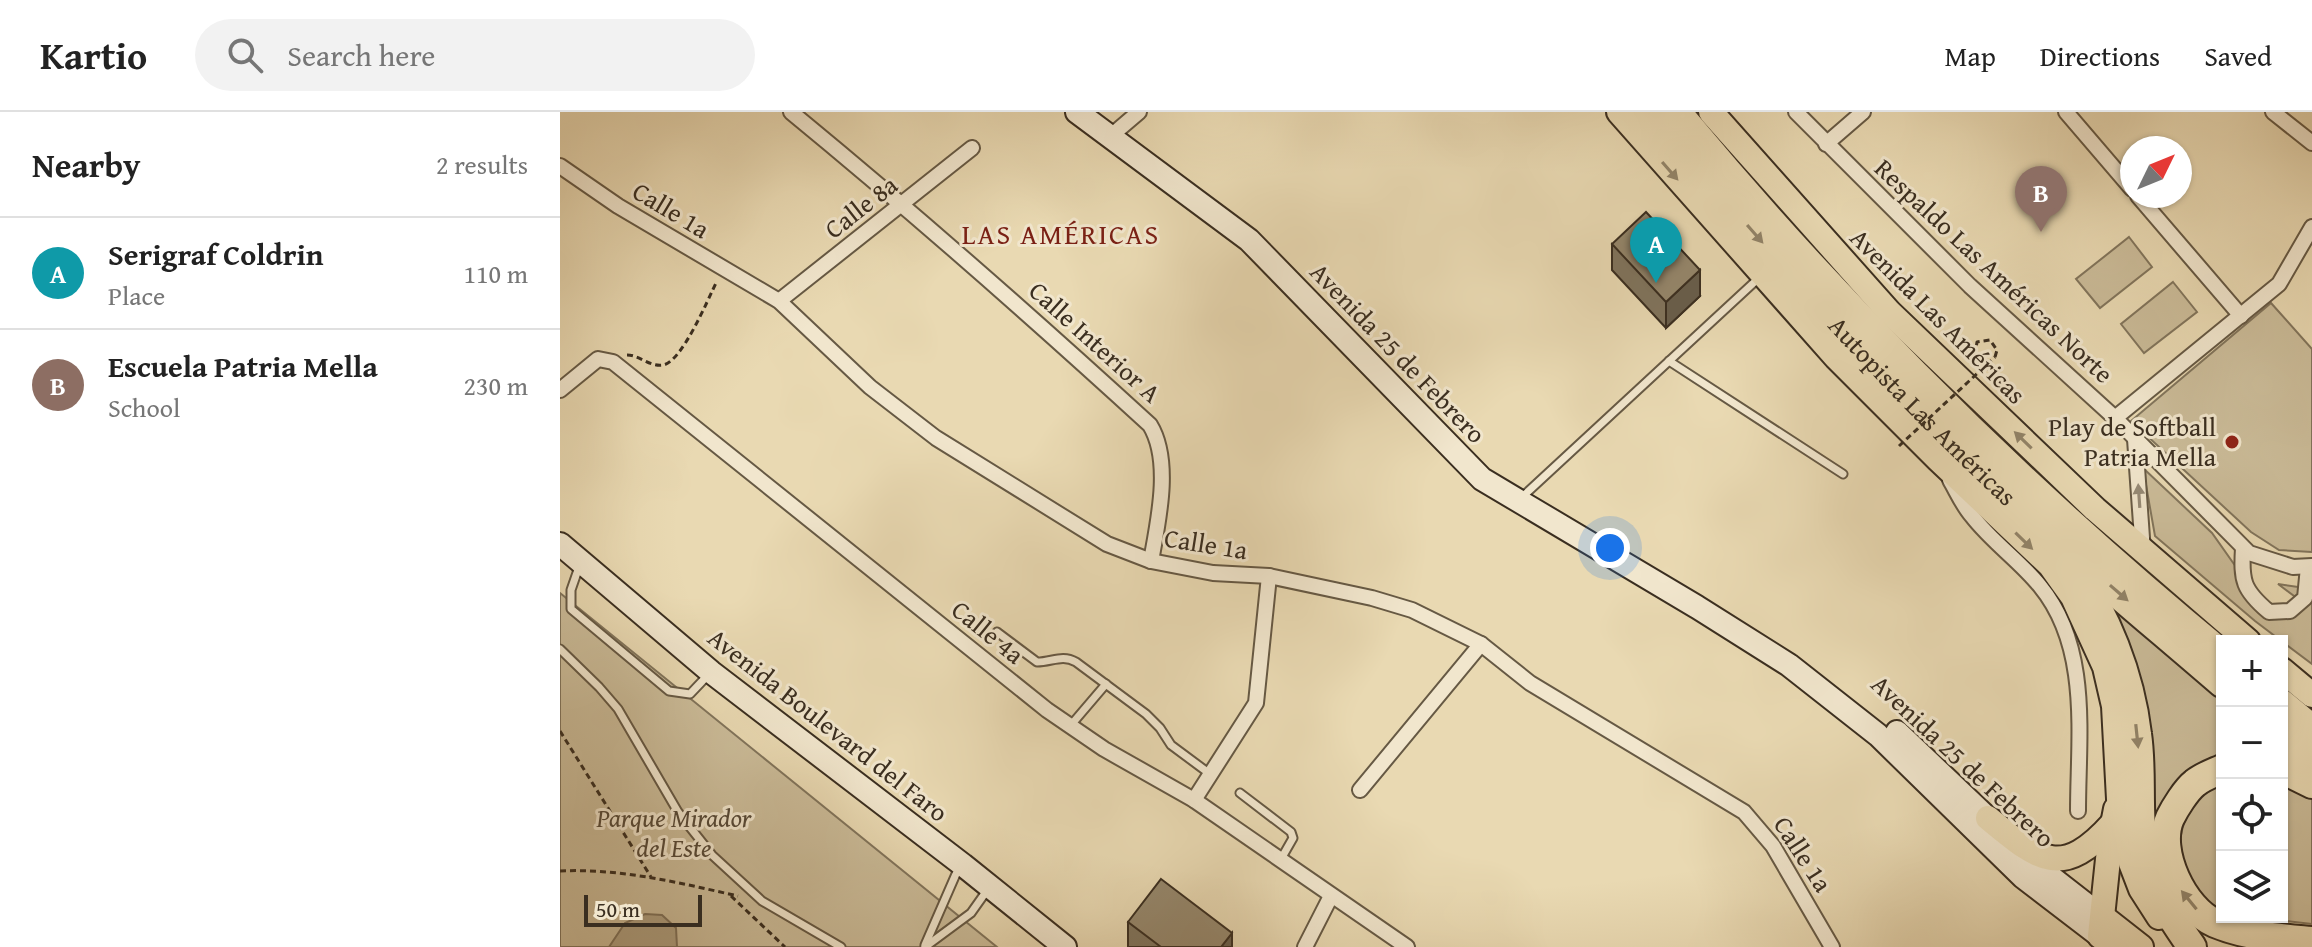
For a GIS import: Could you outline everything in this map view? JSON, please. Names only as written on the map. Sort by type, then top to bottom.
[{"type":"highway","name":"Autopista Las Américas","points":[[1648,112],[1823,311],[1964,456],[2216,678]]},
{"type":"highway","name":"Autopista Las Américas","points":[[1677,112],[1906,366],[1992,450],[2154,598],[2216,649]]},
{"type":"highway","points":[[2032,519],[2066,557],[2086,586],[2119,656],[2138,736],[2144,855],[2154,884],[2190,947]]},
{"type":"highway","points":[[2286,707],[2312,729]]},
{"type":"highway","points":[[2288,740],[2312,761]]},
{"type":"highway","points":[[2216,772],[2193,784],[2169,820],[2166,843],[2171,868],[2182,892],[2196,909],[2214,923],[2260,936],[2312,941]]},
{"type":"highway","points":[[2288,772],[2312,784]]},
{"type":"main road","name":"Avenida 25 de Febrero","points":[[1077,112],[1112,135],[1249,240],[1482,479],[1789,665],[1878,735],[2023,877],[2106,933],[2141,947]]},
{"type":"main road","points":[[1619,112],[1836,357],[2050,565],[2073,597],[2105,667],[2114,706],[2119,799],[2131,863],[2141,889],[2168,930],[2190,947]]},
{"type":"main road","name":"Avenida Las Américas","points":[[1711,112],[1889,312],[2143,553],[2241,635]]},
{"type":"main road","name":"Avenida Boulevard del Faro","points":[[560,544],[711,672],[1065,947]]},
{"type":"main road","points":[[2199,600],[2247,635]]},
{"type":"main road","name":"Avenida 25 de Febrero","points":[[1697,607],[1820,672],[1879,715],[2106,933]]},
{"type":"main road","points":[[2288,665],[2312,683]]},
{"type":"main road","points":[[2288,675],[2312,695]]},
{"type":"main road","points":[[2106,933],[2113,823],[2119,799]]},
{"type":"main road","points":[[1988,818],[2030,853],[2046,859],[2075,855],[2103,835],[2113,823]]},
{"type":"street","name":"Calle Interior A","points":[[791,112],[904,204],[1150,425],[1158,437],[1161,504],[1151,561]]},
{"type":"street","points":[[1112,135],[1139,112]]},
{"type":"street","name":"Respaldo Las Américas Norte","points":[[1796,112],[1970,286],[2115,418],[2243,548],[2257,557],[2293,567],[2310,566]]},
{"type":"street","points":[[1826,144],[1863,112]]},
{"type":"street","points":[[2066,112],[2120,175]]},
{"type":"street","points":[[2273,112],[2312,143]]},
{"type":"street","name":"Calle 8a","points":[[779,301],[972,148]]},
{"type":"street","name":"Calle 1a","points":[[560,166],[618,206],[779,301],[870,387],[936,438],[1107,544],[1151,561],[1213,573],[1269,576],[1412,610],[1481,644],[1530,683],[1744,812],[1773,846],[1832,947]]},
{"type":"street","points":[[2148,208],[2241,316]]},
{"type":"street","points":[[2115,418],[2279,284],[2312,228]]},
{"type":"street","points":[[560,390],[598,359],[613,362]]},
{"type":"street","name":"Calle 4a","points":[[613,362],[1070,726],[1194,800],[1407,947]]},
{"type":"street","points":[[2135,439],[2143,553]]},
{"type":"street","points":[[1938,459],[1971,516],[2041,587],[2060,617],[2072,651],[2077,680],[2078,811]]},
{"type":"street","points":[[2243,548],[2242,571],[2249,596],[2269,612],[2290,611],[2308,603],[2310,566]]},
{"type":"street","points":[[1194,800],[1256,703],[1269,576]]},
{"type":"street","points":[[1360,790],[1481,644]]},
{"type":"street","points":[[1305,947],[1331,896]]},
{"type":"lane","points":[[1518,501],[1762,275]]},
{"type":"lane","points":[[1669,361],[1843,474]]},
{"type":"lane","points":[[581,562],[571,590],[571,609],[669,691],[690,694],[711,672]]},
{"type":"lane","points":[[997,632],[1037,662],[1069,658],[1146,714],[1171,745],[1210,774]]},
{"type":"lane","points":[[560,649],[618,709],[678,812],[712,855],[762,901],[841,947]]},
{"type":"lane","points":[[1070,726],[1106,684]]},
{"type":"lane","points":[[1240,793],[1291,832],[1293,838],[1279,860]]},
{"type":"lane","points":[[925,947],[956,874]]},
{"type":"lane","points":[[925,947],[971,913],[990,887]]},
{"type":"path","points":[[613,362],[625,354],[650,364],[670,362],[683,346],[723,269]]},
{"type":"path","points":[[1899,446],[1995,357],[1997,350],[1990,340],[1977,342],[1975,355],[2002,385]]},
{"type":"path","points":[[560,731],[652,878]]},
{"type":"path","points":[[560,871],[594,871],[652,878],[762,901]]},
{"type":"path","points":[[728,894],[785,947]]},
{"type":"green space","points":[[2129,237],[2152,267],[2100,308],[2076,279]]},
{"type":"green space","points":[[2173,282],[2197,312],[2144,353],[2121,324]]},
{"type":"green space","name":"Play de Softball Patria Mella","points":[[2271,303],[2312,349],[2312,552],[2279,550],[2251,532],[2131,421]]},
{"type":"green space","points":[[2143,468],[2212,533],[2260,601],[2284,608],[2302,602],[2278,584],[2312,589],[2312,664],[2288,646],[2288,635],[2274,635],[2155,536]]},
{"type":"green space","name":"Parque Mirador del Este","points":[[560,593],[997,947],[560,947]]},
{"type":"green space","points":[[2109,599],[2216,687],[2216,766],[2155,822]]},
{"type":"green space","points":[[2288,783],[2312,794],[2312,924],[2288,921]]},
{"type":"green space","points":[[2216,784],[2216,912],[2188,878],[2180,851],[2184,822],[2190,809]]},
{"type":"shaded area","points":[[645,914],[662,915],[676,928],[677,947],[609,947],[625,923]]},
{"type":"building","points":[[1646,212],[1700,270],[1666,302],[1612,244]]},
{"type":"building","points":[[1161,879],[1232,933],[1221,947],[1161,947],[1128,922]]},
{"type":"place","name":"Escuela Patria Mella","points":[[2041,232]]},
{"type":"place","name":"Serigraf Coldrin","points":[[1656,283]]},
{"type":"place","name":"Play de Softball Patria Mella","points":[[2232,442]]},
{"type":"district","name":"LAS AMÉRICAS","points":[[1061,234]]}]
